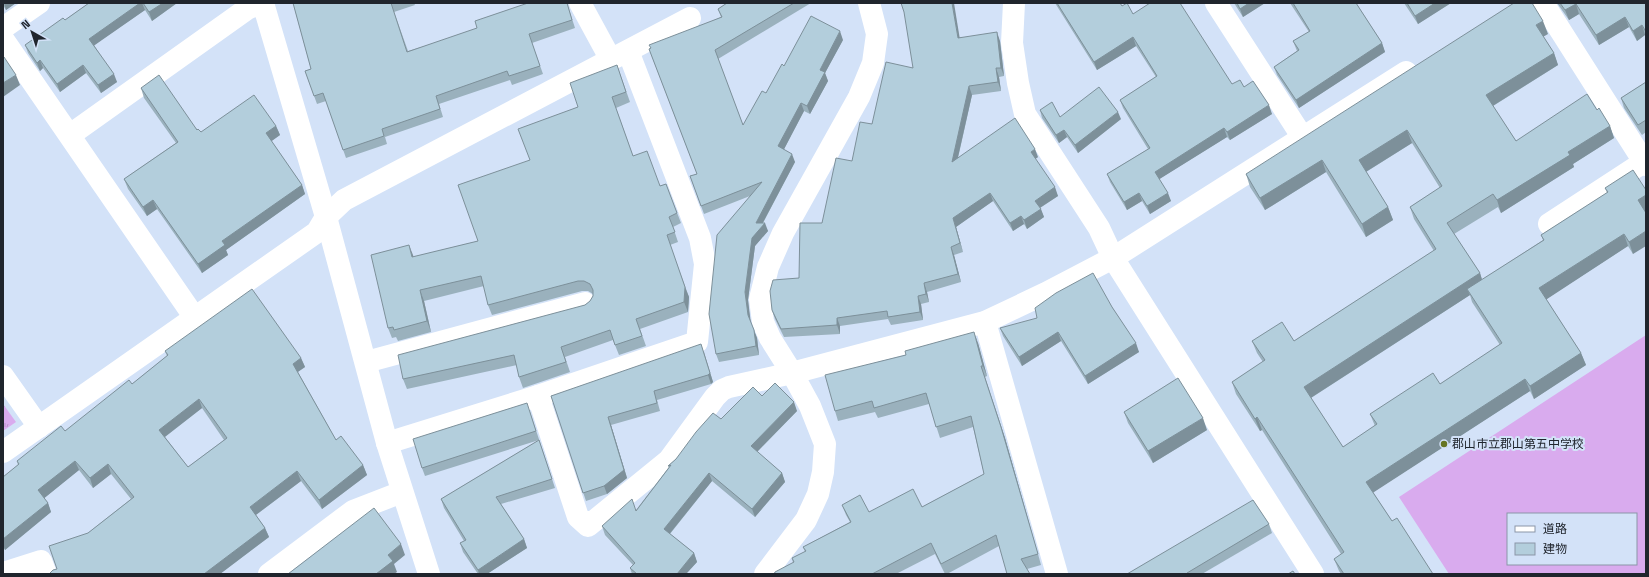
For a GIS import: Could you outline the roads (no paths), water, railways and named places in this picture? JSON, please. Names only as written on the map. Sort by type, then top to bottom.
[{"type":"street","points":[[3,28],[39,3]]},
{"type":"street","points":[[70,135],[247,9],[262,3],[326,217],[402,492],[429,574]]},
{"type":"street","points":[[388,443],[538,396],[697,342],[705,264],[700,238],[619,56],[580,3]]},
{"type":"street","points":[[765,574],[806,520],[818,494],[823,472],[825,444],[810,406],[792,373],[770,338],[763,322],[760,300],[768,267],[783,233],[859,97],[873,63],[877,34],[870,3]]},
{"type":"street","points":[[1014,3],[1012,44],[1018,84],[1025,114],[1098,228],[1114,258],[1313,574]]},
{"type":"street","points":[[1216,3],[1302,138]]},
{"type":"street","points":[[1543,3],[1645,163],[1549,224]]},
{"type":"street","points":[[3,452],[317,232],[326,217],[344,200],[690,18]]},
{"type":"street","points":[[3,39],[195,318]]},
{"type":"street","points":[[538,396],[578,517],[588,526],[669,460],[715,397],[722,390],[984,322],[1046,293],[1114,258],[1422,62]]},
{"type":"street","points":[[366,362],[585,303]]},
{"type":"street","points":[[984,322],[1057,574]]},
{"type":"street","points":[[3,376],[38,427]]},
{"type":"street","points":[[269,574],[353,511],[402,492]]},
{"type":"street","points":[[3,573],[41,561],[46,574]]},
{"type":"place","name":"郡山市立郡山第五中学校","points":[[1444,444]]}]
